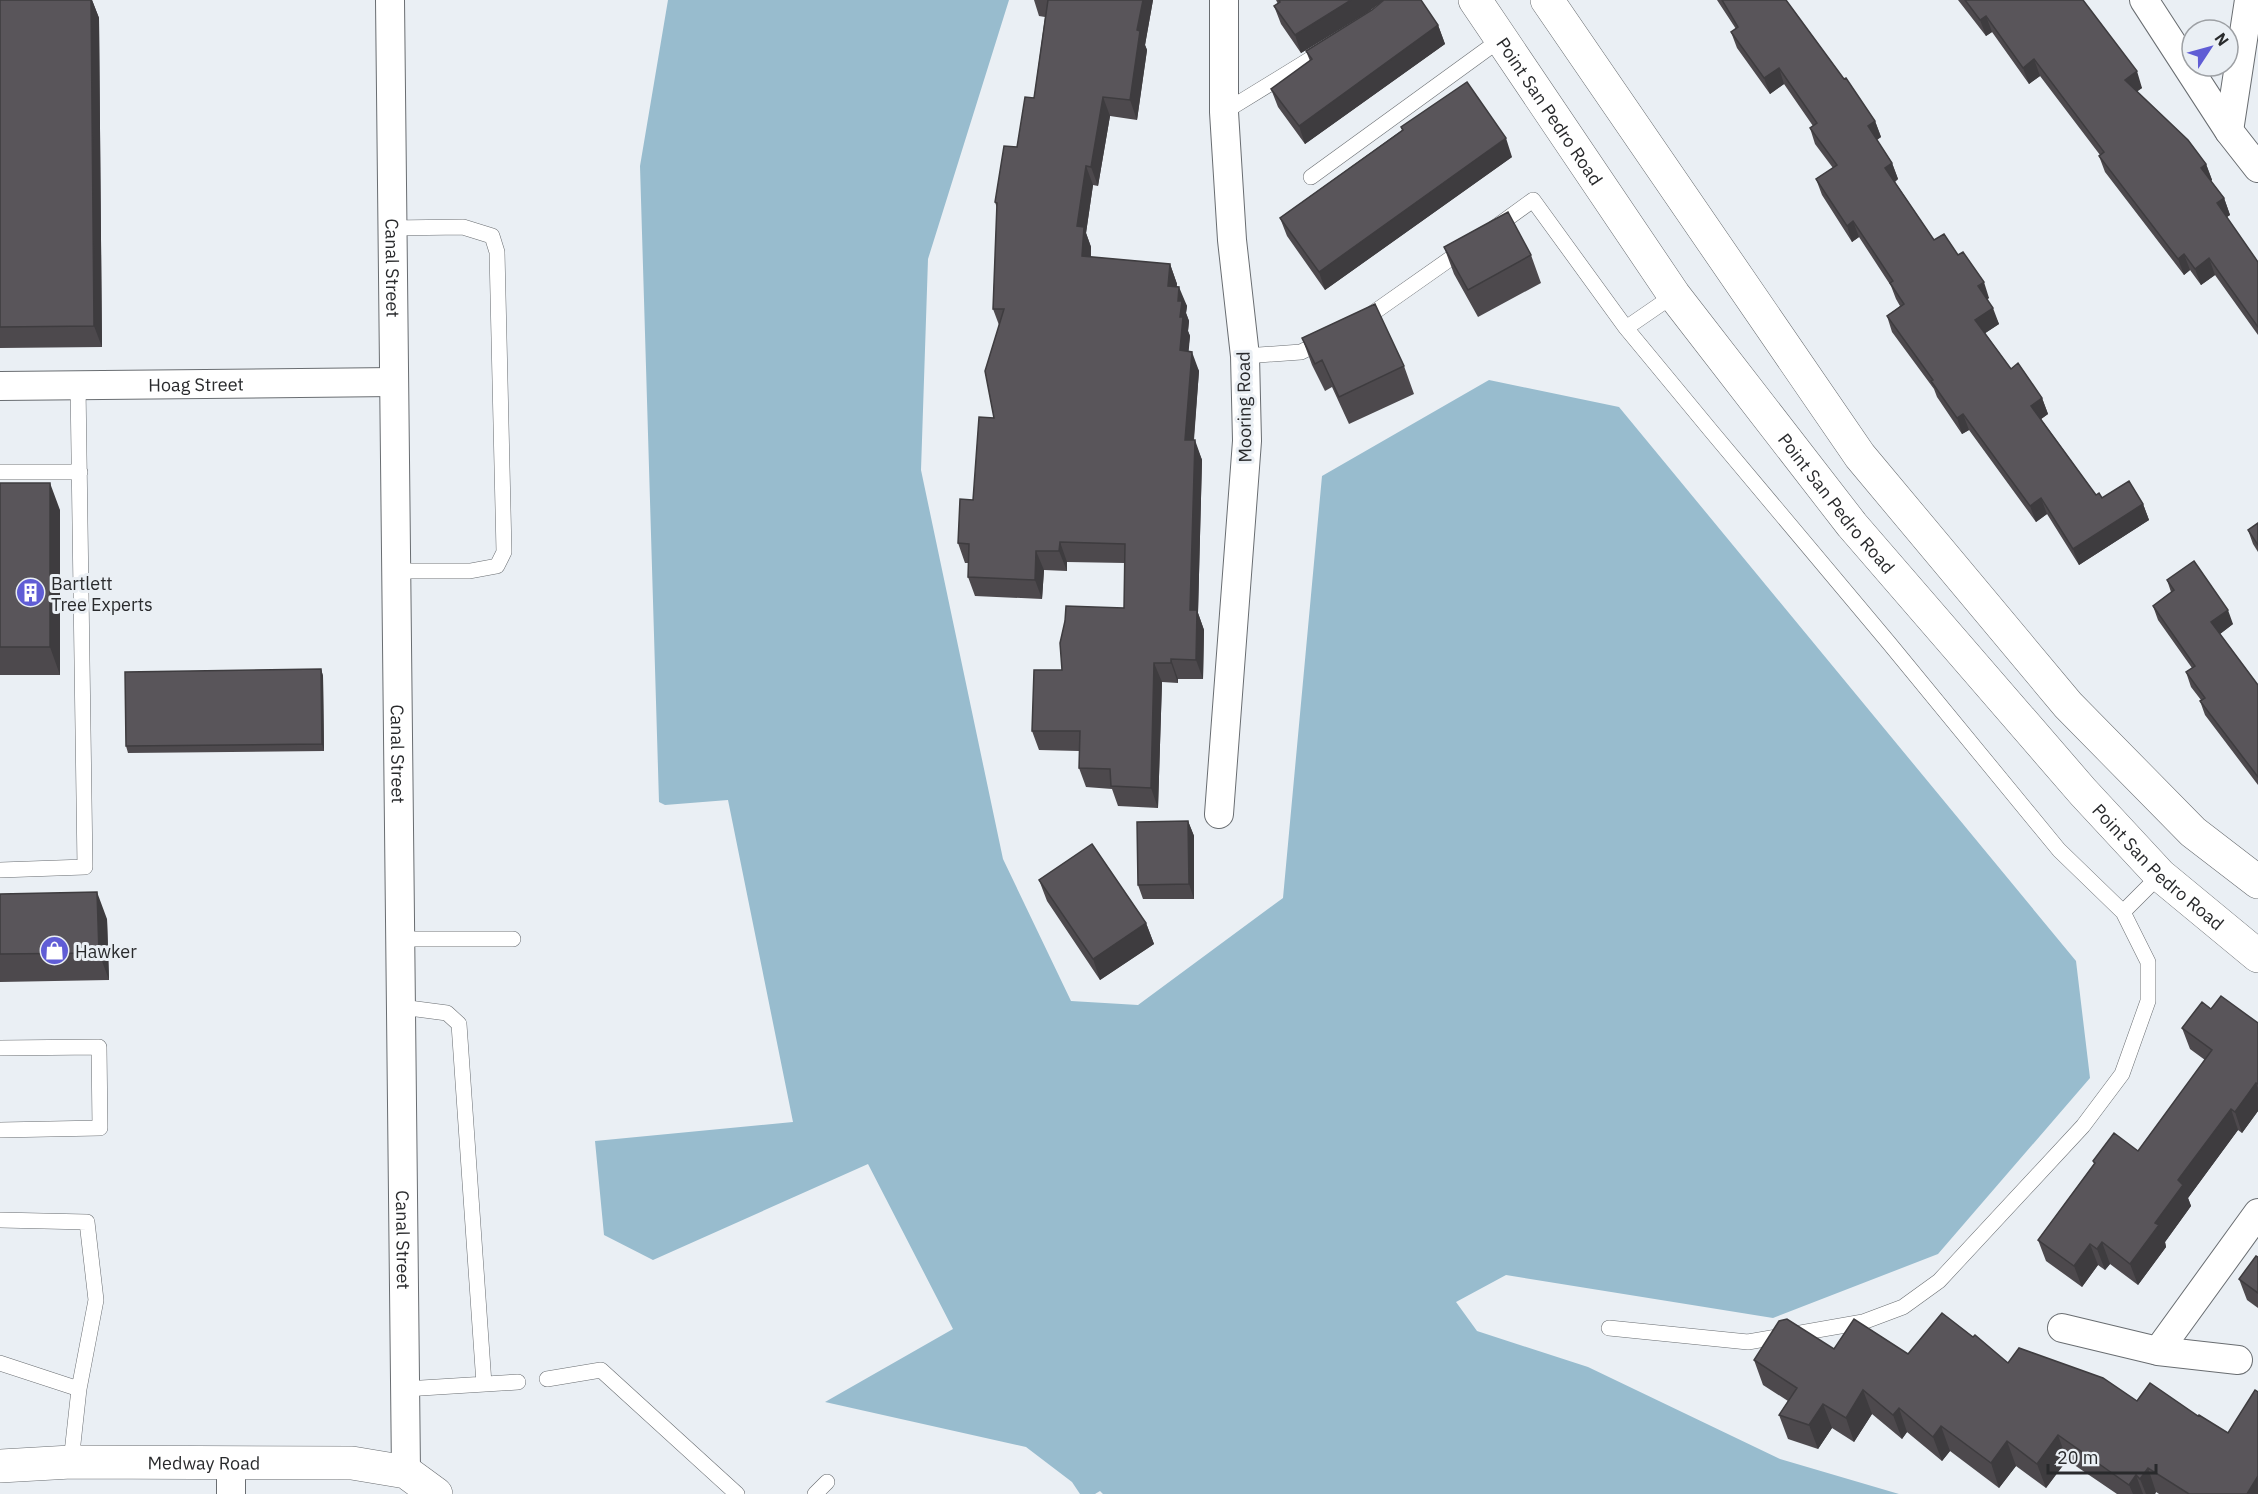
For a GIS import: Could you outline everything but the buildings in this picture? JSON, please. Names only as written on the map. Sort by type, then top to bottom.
[{"type":"main road","name":"Point San Pedro Road","points":[[1475,0],[1674,295],[1852,525],[2083,792],[2160,875],[2258,956]]},
{"type":"main road","points":[[1547,0],[1860,456],[2068,705],[2193,832],[2258,882]]},
{"type":"main road","name":"Medway Road","points":[[0,1466],[71,1462],[231,1479],[352,1463],[406,1472]]},
{"type":"main road","points":[[406,1472],[436,1494]]},
{"type":"street","name":"Canal Street","points":[[390,0],[406,1472]]},
{"type":"street","name":"Mooring Road","points":[[1219,814],[1247,441],[1245,356],[1232,240],[1224,112],[1224,0]]},
{"type":"street","points":[[2144,0],[2229,131],[2258,168]]},
{"type":"street","points":[[2229,131],[2249,0]]},
{"type":"street","name":"Hoag Street","points":[[0,386],[394,382]]},
{"type":"street","points":[[2158,1351],[2258,1213]]},
{"type":"street","points":[[2062,1328],[2158,1351],[2238,1360]]},
{"type":"lane","points":[[1311,177],[1501,39]]},
{"type":"lane","points":[[1224,112],[1333,45]]},
{"type":"lane","points":[[1245,356],[1301,352],[1346,331],[1533,200],[1626,328],[2059,850],[2123,912],[2148,962],[2148,1001],[2122,1074],[2083,1126],[1938,1281],[1903,1306],[1863,1322],[1748,1342],[1609,1328]]},
{"type":"lane","points":[[392,228],[463,227],[492,236],[497,252],[504,552],[498,566],[470,571],[395,571]]},
{"type":"lane","points":[[1626,328],[1674,295]]},
{"type":"lane","points":[[0,870],[85,867],[78,385]]},
{"type":"lane","points":[[0,472],[80,472]]},
{"type":"lane","points":[[2123,912],[2160,875]]},
{"type":"lane","points":[[400,939],[513,939]]},
{"type":"lane","points":[[401,1007],[447,1012],[459,1024],[484,1384]]},
{"type":"lane","points":[[0,1048],[99,1047],[100,1128],[0,1130]]},
{"type":"lane","points":[[0,1220],[87,1222],[96,1300],[80,1389],[71,1462]]},
{"type":"lane","points":[[0,1363],[80,1389]]},
{"type":"lane","points":[[547,1379],[601,1370],[737,1494]]},
{"type":"lane","points":[[405,1389],[518,1382]]},
{"type":"lane","points":[[815,1494],[827,1482]]},
{"type":"water","points":[[668,0],[1009,0],[928,259],[921,470],[1003,859],[1071,1001],[1138,1005],[1283,898],[1322,476],[1489,380],[1619,407],[2076,961],[2090,1078],[1938,1254],[1773,1318],[1506,1275],[1456,1302],[1477,1331],[1588,1367],[1780,1459],[1899,1494],[1103,1494],[1100,1491],[1095,1494],[1080,1494],[1072,1482],[1026,1447],[825,1402],[953,1329],[868,1164],[653,1260],[604,1235],[595,1141],[793,1122],[728,800],[665,805],[659,802],[640,166]]},
{"type":"place","name":"Bartlett Tree Experts","points":[[30,593]]},
{"type":"place","name":"Hawker","points":[[54,951]]}]
